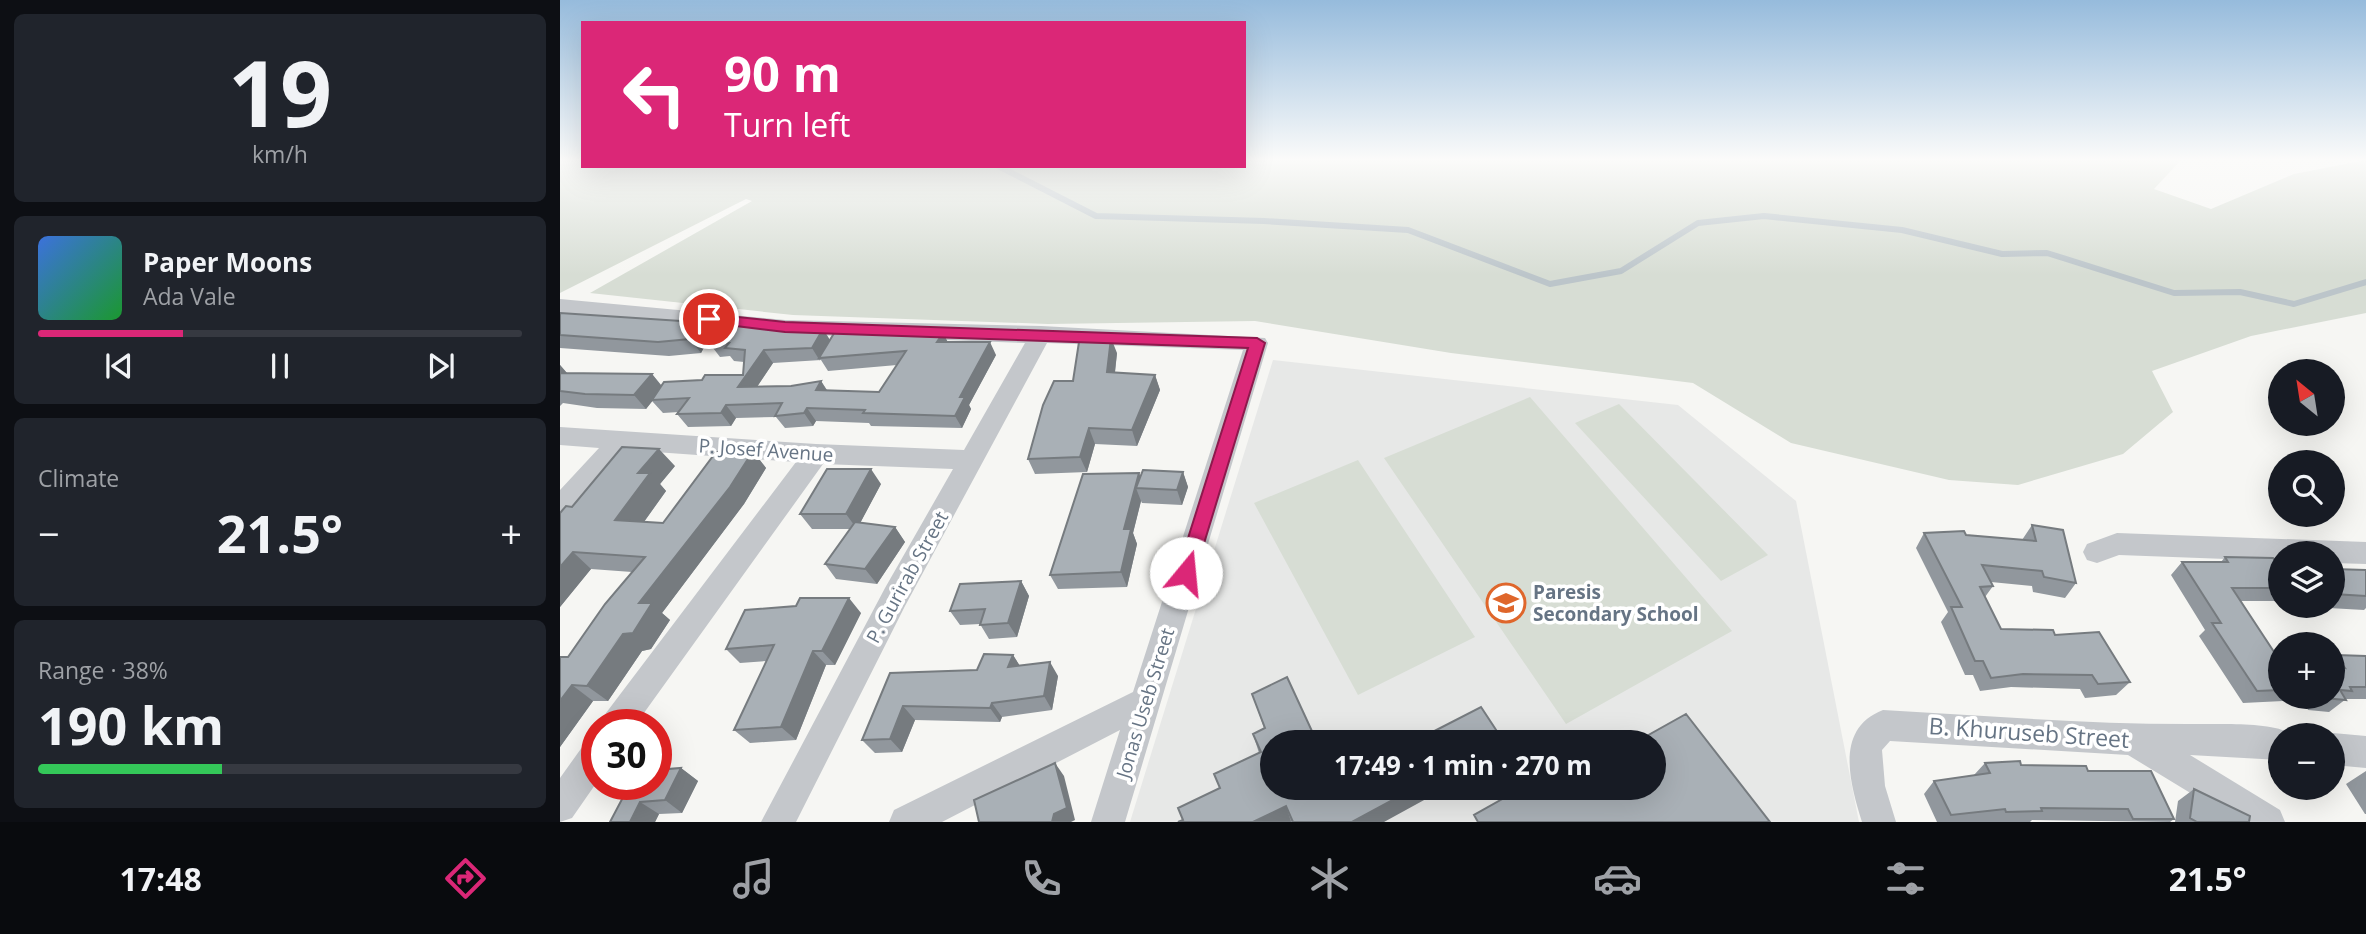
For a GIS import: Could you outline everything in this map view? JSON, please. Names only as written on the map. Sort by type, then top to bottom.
[{"type":"street","points":[[560,306],[583,306],[785,327],[1041,334]]},
{"type":"street","name":"Jonas Useb Street","points":[[1041,334],[1257,343],[1108,822]]},
{"type":"street","name":"P. Gurirab Street","points":[[778,822],[864,653],[1041,334]]},
{"type":"street","name":"P. Josef Avenue","points":[[560,436],[816,454],[973,460]]},
{"type":"street","points":[[560,508],[621,440]]},
{"type":"street","points":[[628,709],[816,454]]},
{"type":"street","points":[[2097,552],[2117,544],[2366,553]]},
{"type":"street","points":[[906,822],[1146,701]]},
{"type":"street","name":"B. Khuruseb Street","points":[[1879,822],[1868,786],[1865,745],[1883,725],[2132,740],[2224,739],[2268,743]]},
{"type":"street","points":[[2132,740],[2220,790],[2268,822]]},
{"type":"street","points":[[2345,750],[2366,752]]},
{"type":"street","points":[[560,806],[581,776]]},
{"type":"shaded area","points":[[560,198],[2181,198],[2211,209],[2236,198],[2366,198],[2366,313],[2251,336],[2152,371],[2173,412],[2123,454],[2018,485],[1949,480],[1791,443],[1693,383],[1451,353],[1255,321],[1048,324],[793,315],[590,293],[752,201],[746,199],[560,293]]},
{"type":"shaded area","name":"Paresis Secondary School","points":[[1273,360],[1678,405],[1796,501],[1859,822],[1130,822]]},
{"type":"shaded area","points":[[1530,397],[1732,631],[1566,724],[1384,458]]},
{"type":"shaded area","points":[[1619,404],[1768,555],[1721,581],[1575,423]]},
{"type":"shaded area","points":[[1358,460],[1475,637],[1358,695],[1254,503]]},
{"type":"building","points":[[560,313],[681,321],[702,318],[690,339],[658,342],[560,335]]},
{"type":"building","points":[[722,325],[781,327],[778,331],[823,329],[812,348],[764,350],[738,387],[791,386],[821,381],[816,390],[879,392],[906,351],[819,358],[836,330],[901,328],[900,331],[943,333],[937,342],[990,342],[960,397],[965,397],[955,416],[807,408],[804,413],[775,416],[782,403],[726,405],[721,413],[677,414],[689,398],[652,400],[664,382],[702,380],[705,375],[743,375],[745,350],[725,348],[729,343],[710,344]]},
{"type":"building","points":[[1111,338],[1107,372],[1155,375],[1132,430],[1089,428],[1080,457],[1028,459],[1043,405],[1054,381],[1073,381],[1079,342]]},
{"type":"building","points":[[560,373],[652,374],[634,395],[560,391]]},
{"type":"building","points":[[622,447],[659,449],[638,473],[650,473],[615,520],[663,523],[716,452],[753,451],[730,487],[639,603],[652,603],[633,633],[623,634],[587,686],[572,685],[560,701],[560,657],[568,657],[605,604],[645,557],[573,552],[560,567],[560,513],[566,506],[572,507]]},
{"type":"building","points":[[827,469],[871,469],[846,514],[800,514]]},
{"type":"building","points":[[1143,470],[1183,472],[1177,490],[1136,488]]},
{"type":"building","points":[[1139,473],[1124,529],[1131,529],[1121,572],[1050,575],[1083,474]]},
{"type":"building","points":[[855,522],[895,527],[865,569],[825,564]]},
{"type":"building","points":[[2032,525],[2063,530],[2076,583],[2044,577],[2042,571],[1982,565],[1993,586],[1980,587],[2001,629],[2053,630],[2055,635],[2099,632],[2130,682],[2098,684],[2092,675],[2023,674],[1991,678],[1983,661],[1975,661],[1951,607],[1962,607],[1924,533],[1964,531],[1966,535],[2036,541]]},
{"type":"building","points":[[2225,557],[2268,558],[2268,588],[2232,588],[2268,643],[2268,691],[2257,691],[2212,623],[2221,623],[2182,562],[2228,562]]},
{"type":"building","points":[[2345,569],[2366,570],[2366,596],[2345,595]]},
{"type":"building","points":[[1021,581],[1008,623],[980,625],[985,609],[950,611],[960,584]]},
{"type":"building","points":[[800,598],[849,598],[822,651],[813,651],[781,727],[734,730],[774,645],[726,649],[745,610],[796,606]]},
{"type":"building","points":[[984,654],[1013,655],[1008,667],[1050,662],[1044,696],[992,703],[990,708],[903,706],[890,739],[862,740],[890,673],[977,670]]},
{"type":"building","points":[[2345,655],[2366,656],[2366,687],[2350,687],[2352,691],[2345,690]]},
{"type":"building","points":[[1287,677],[1311,730],[1261,730],[1265,728],[1252,694]]},
{"type":"building","points":[[1481,707],[1496,730],[1436,730]]},
{"type":"building","points":[[1686,714],[1770,822],[1478,822],[1474,815],[1501,800],[1666,800],[1666,730],[1657,730]]},
{"type":"building","points":[[1260,730],[1260,750],[1253,734]]},
{"type":"building","points":[[1260,752],[1260,800],[1393,800],[1352,822],[1293,822],[1286,806],[1253,822],[1178,822],[1183,820],[1178,808],[1220,788],[1214,774]]},
{"type":"building","points":[[2020,761],[2021,765],[2086,766],[2088,771],[2151,771],[2174,819],[2133,819],[2128,809],[2041,808],[2042,811],[2006,812],[2005,809],[1951,815],[1934,781],[1990,773],[1985,763]]},
{"type":"building","points":[[1055,763],[1067,808],[1054,814],[1052,822],[979,822],[974,800]]},
{"type":"building","points":[[681,768],[672,786],[672,769]]},
{"type":"building","points":[[2194,789],[2250,816],[2249,822],[2197,822],[2190,818]]},
{"type":"building","points":[[622,800],[665,800],[640,802],[630,822],[610,822]]},
{"type":"waterway","points":[[1061,198],[1096,216],[1264,221],[1408,230],[1550,284],[1621,271],[1698,223],[1764,216],[1902,230],[2002,254],[2047,253],[2174,293],[2240,292],[2294,304],[2366,282]]},
{"type":"place","name":"Paresis Secondary School","points":[[1506,603]]},
{"type":"route","points":[[709,319],[785,327],[1257,343],[1186,573]]}]
